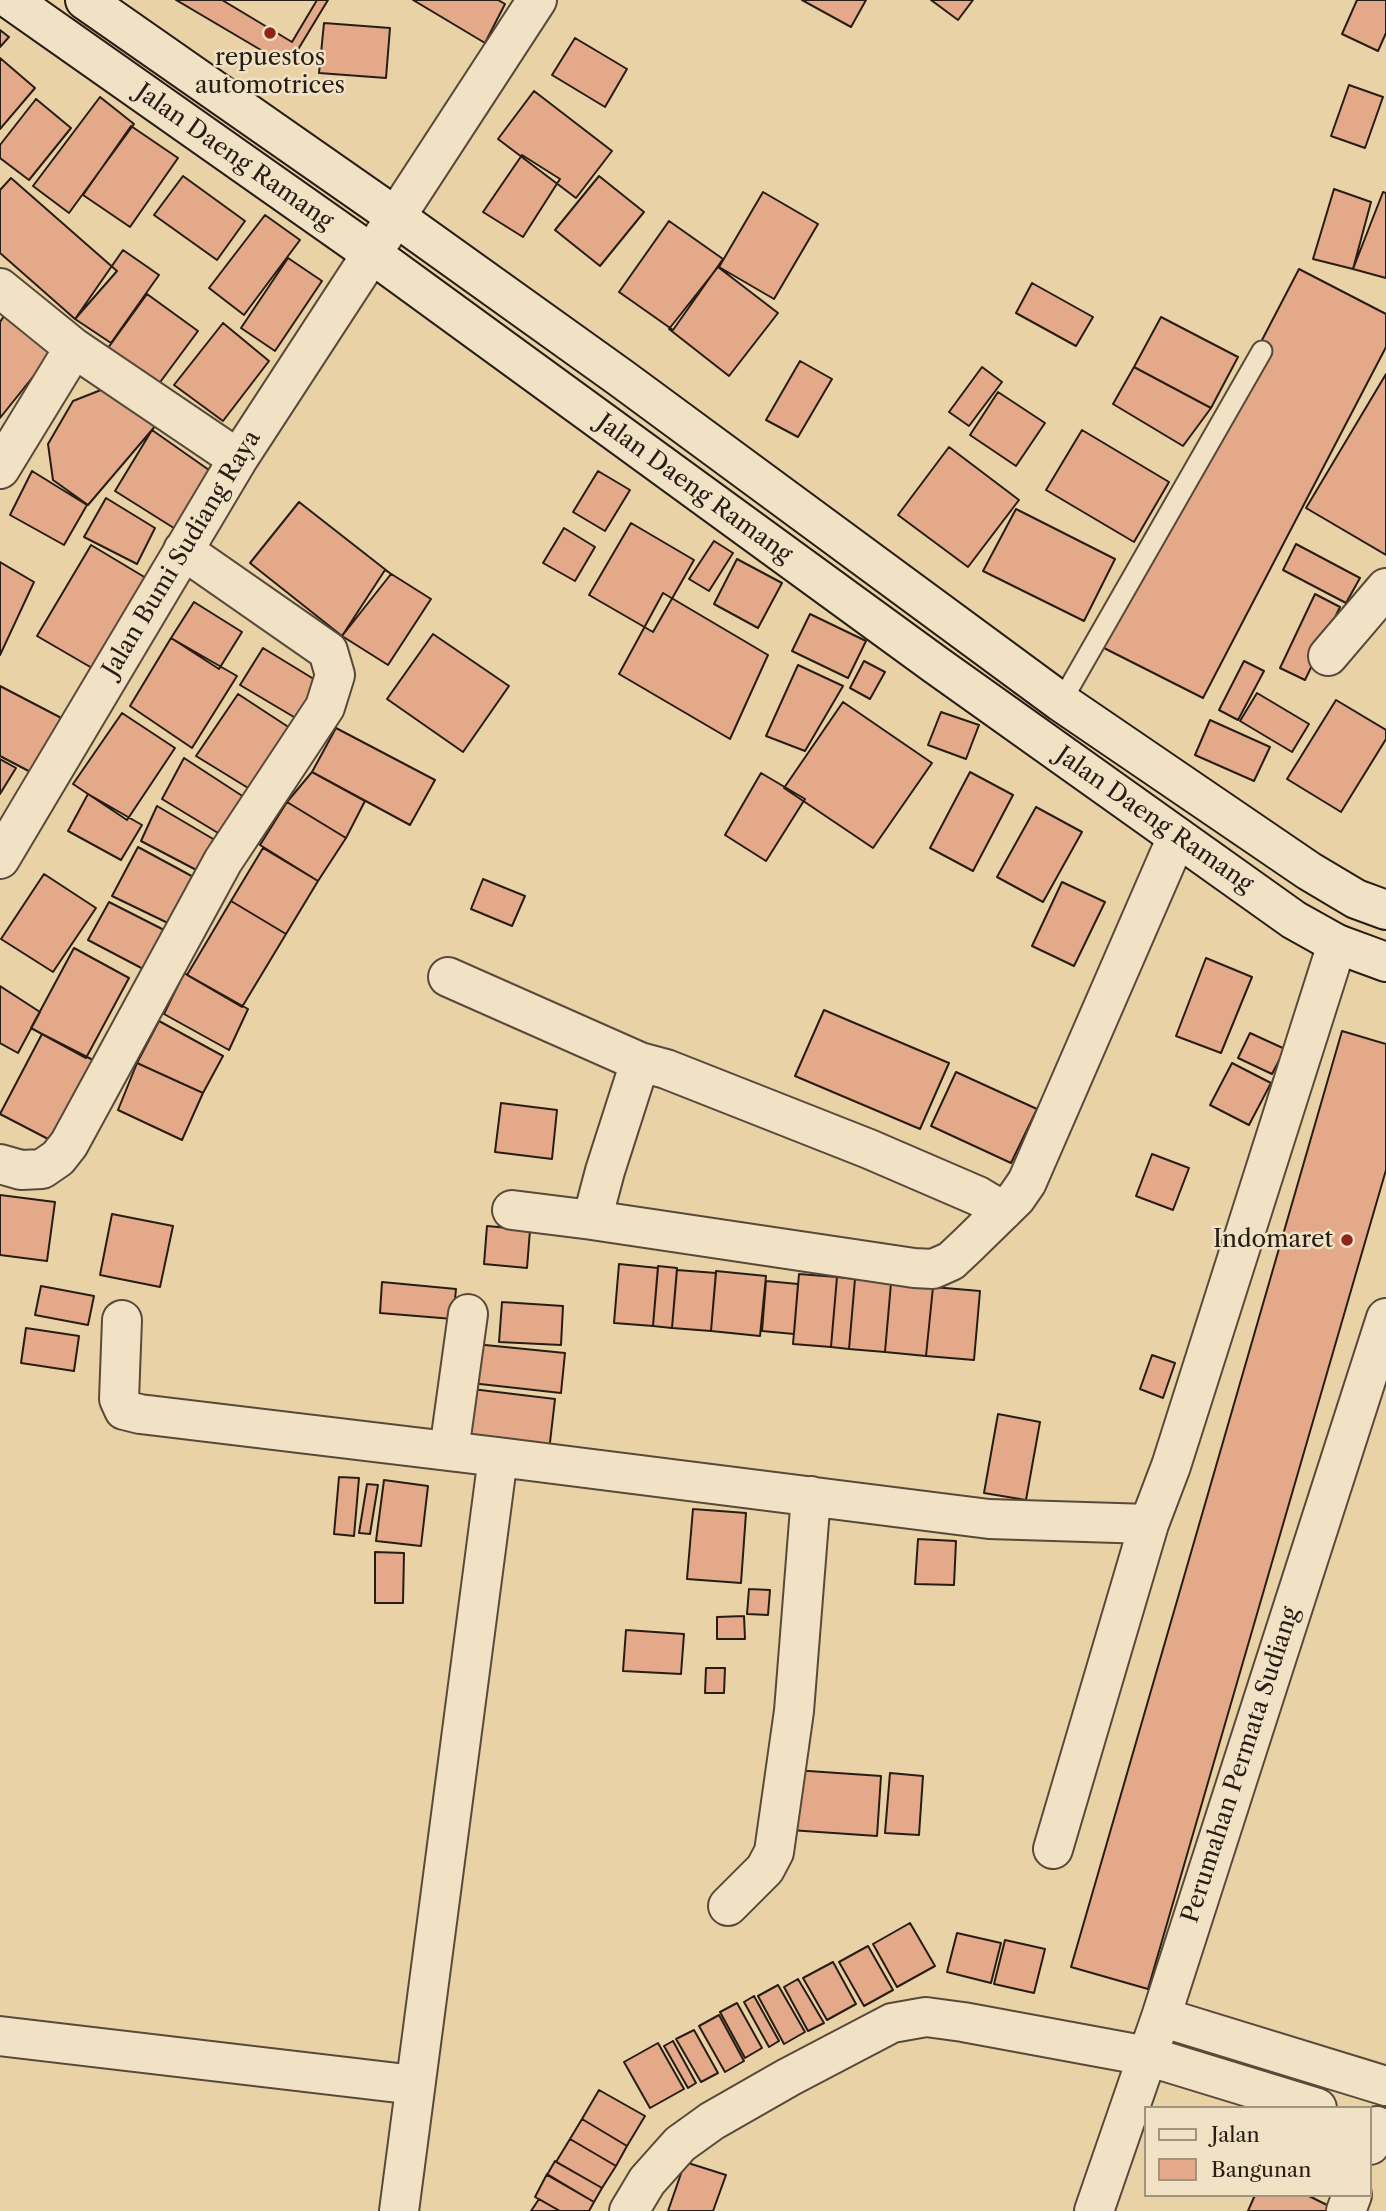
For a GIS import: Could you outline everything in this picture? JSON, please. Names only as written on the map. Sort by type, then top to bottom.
[{"type":"street","name":"Jalan Daeng Ramang","points":[[11,0],[372,254],[924,657],[1294,920],[1337,944],[1386,962]]},
{"type":"street","name":"Jalan Daeng Ramang","points":[[85,0],[396,217],[1061,702],[1309,871],[1356,899],[1386,910]]},
{"type":"street","name":"Jalan Bumi Sudiang Raya","points":[[0,859],[238,459],[537,0]]},
{"type":"street","points":[[0,288],[74,348],[238,459]]},
{"type":"street","points":[[0,469],[74,348]]},
{"type":"street","points":[[0,1164],[21,1170],[42,1169],[58,1158],[69,1144],[223,861],[325,707],[335,675],[328,651],[183,550]]},
{"type":"street","points":[[1328,656],[1386,588]]},
{"type":"street","points":[[512,1210],[914,1268],[933,1269],[951,1261],[1003,1211],[1027,1182],[1177,837],[1200,796]]},
{"type":"street","points":[[1053,1849],[1149,1524],[1171,1466],[1337,944]]},
{"type":"street","points":[[448,977],[640,1062],[666,1069],[869,1149],[978,1196],[1003,1211]]},
{"type":"street","points":[[592,1220],[640,1062]]},
{"type":"street","points":[[449,1451],[468,1314]]},
{"type":"street","name":"Perumahan Permata Sudiang","points":[[1094,2211],[1161,2017],[1386,1318]]},
{"type":"street","points":[[122,1320],[119,1399],[124,1410],[139,1414],[989,1519],[1149,1524]]},
{"type":"street","points":[[399,2211],[498,1457]]},
{"type":"street","points":[[728,1906],[765,1869],[774,1852],[794,1711],[811,1496]]},
{"type":"street","points":[[629,2211],[647,2181],[680,2144],[712,2121],[789,2077],[892,2024],[926,2017],[1147,2056],[1310,2106]]},
{"type":"street","points":[[1161,2017],[1386,2085]]},
{"type":"street","points":[[0,2036],[415,2085]]},
{"type":"lane","points":[[1061,702],[1262,351]]},
{"type":"building","name":"repuestos automotrices","points":[[176,0],[328,0],[288,66]]},
{"type":"building","points":[[222,0],[317,0],[292,42]]},
{"type":"building","points":[[413,0],[498,0],[505,4],[485,43]]},
{"type":"building","points":[[802,0],[866,0],[851,27]]},
{"type":"building","points":[[931,0],[973,0],[958,20]]},
{"type":"building","points":[[1357,0],[1386,0],[1386,33],[1378,51],[1342,34]]},
{"type":"building","points":[[324,23],[390,28],[386,78],[319,73]]},
{"type":"building","points":[[0,30],[9,37],[0,47]]},
{"type":"building","points":[[575,38],[627,69],[605,107],[552,75]]},
{"type":"building","points":[[0,58],[35,88],[0,129]]},
{"type":"building","points":[[1349,85],[1383,97],[1365,148],[1331,136]]},
{"type":"building","points":[[534,91],[612,151],[576,198],[498,139]]},
{"type":"building","points":[[100,97],[134,124],[69,213],[33,186]]},
{"type":"building","points":[[36,99],[71,128],[29,180],[0,158],[0,145]]},
{"type":"building","points":[[131,126],[178,158],[130,227],[83,195]]},
{"type":"building","points":[[522,155],[560,179],[523,237],[483,212]]},
{"type":"building","points":[[183,176],[245,221],[217,260],[154,215]]},
{"type":"building","points":[[599,176],[644,212],[600,266],[555,230]]},
{"type":"building","points":[[11,178],[117,271],[75,319],[0,253],[0,190]]},
{"type":"building","points":[[1334,189],[1371,202],[1353,269],[1313,259]]},
{"type":"building","points":[[763,192],[818,224],[774,299],[719,267]]},
{"type":"building","points":[[1383,192],[1386,193],[1386,278],[1353,269]]},
{"type":"building","points":[[265,215],[300,240],[244,315],[209,288]]},
{"type":"building","points":[[669,221],[723,259],[673,330],[619,292]]},
{"type":"building","points":[[123,250],[159,275],[111,343],[75,319]]},
{"type":"building","points":[[288,258],[322,281],[275,351],[241,328]]},
{"type":"building","points":[[718,267],[778,313],[729,376],[669,329]]},
{"type":"building","points":[[1299,269],[1386,314],[1386,347],[1203,698],[1102,647]]},
{"type":"building","points":[[1032,283],[1093,317],[1076,346],[1016,313]]},
{"type":"building","points":[[147,294],[198,331],[158,385],[108,348]]},
{"type":"building","points":[[6,313],[52,353],[0,418],[0,322]]},
{"type":"building","points":[[1161,317],[1238,357],[1211,408],[1134,367]]},
{"type":"building","points":[[223,323],[269,361],[223,421],[174,385]]},
{"type":"building","points":[[800,361],[832,379],[798,437],[766,420]]},
{"type":"building","points":[[982,367],[1002,382],[969,426],[949,412]]},
{"type":"building","points":[[1134,367],[1211,408],[1183,446],[1113,404]]},
{"type":"building","points":[[1386,374],[1386,555],[1306,508]]},
{"type":"building","points":[[111,386],[157,424],[88,505],[53,480],[48,444],[73,401]]},
{"type":"building","points":[[998,392],[1045,423],[1016,466],[970,435]]},
{"type":"building","points":[[152,430],[209,470],[177,530],[115,491]]},
{"type":"building","points":[[1082,430],[1169,482],[1134,542],[1046,490]]},
{"type":"building","points":[[949,447],[1019,500],[968,567],[898,515]]},
{"type":"building","points":[[32,471],[87,505],[64,545],[10,515]]},
{"type":"building","points":[[598,471],[630,490],[605,531],[573,512]]},
{"type":"building","points":[[106,498],[155,528],[137,564],[84,537]]},
{"type":"building","points":[[299,502],[391,574],[342,636],[250,563]]},
{"type":"building","points":[[1016,509],[1115,559],[1084,621],[983,571]]},
{"type":"building","points":[[631,523],[694,560],[653,632],[589,595]]},
{"type":"building","points":[[564,528],[595,547],[575,581],[543,563]]},
{"type":"building","points":[[714,541],[733,553],[709,591],[689,579]]},
{"type":"building","points":[[1296,544],[1360,578],[1346,603],[1283,570]]},
{"type":"building","points":[[91,545],[146,578],[92,668],[37,636]]},
{"type":"building","points":[[737,559],[782,583],[758,628],[714,604]]},
{"type":"building","points":[[0,562],[34,582],[0,655]]},
{"type":"building","points":[[385,570],[431,599],[388,665],[342,636]]},
{"type":"building","points":[[663,593],[768,655],[730,739],[619,674]]},
{"type":"building","points":[[1315,594],[1340,607],[1305,680],[1280,668]]},
{"type":"building","points":[[194,602],[242,632],[219,669],[171,638]]},
{"type":"building","points":[[810,614],[866,641],[848,678],[792,651]]},
{"type":"building","points":[[433,634],[509,686],[463,752],[387,699]]},
{"type":"building","points":[[171,638],[237,676],[192,748],[130,706]]},
{"type":"building","points":[[263,648],[322,684],[299,720],[240,685]]},
{"type":"building","points":[[864,661],[885,672],[870,699],[850,688]]},
{"type":"building","points":[[1244,661],[1264,671],[1238,720],[1219,710]]},
{"type":"building","points":[[798,665],[843,686],[805,751],[766,736]]},
{"type":"building","points":[[0,686],[71,723],[42,778],[0,756]]},
{"type":"building","points":[[1257,693],[1309,724],[1292,752],[1240,721]]},
{"type":"building","points":[[238,694],[293,730],[253,791],[196,756]]},
{"type":"building","points":[[1336,700],[1386,730],[1386,739],[1341,812],[1287,779]]},
{"type":"building","points":[[843,702],[932,763],[873,848],[784,788]]},
{"type":"building","points":[[941,712],[979,725],[966,759],[928,745]]},
{"type":"building","points":[[122,713],[175,748],[127,820],[73,784]]},
{"type":"building","points":[[1210,720],[1270,747],[1254,781],[1195,755]]},
{"type":"building","points":[[336,728],[435,780],[410,825],[312,772]]},
{"type":"building","points":[[184,758],[247,799],[223,836],[162,799]]},
{"type":"building","points":[[0,759],[16,768],[0,794]]},
{"type":"building","points":[[312,772],[365,801],[346,838],[287,802]]},
{"type":"building","points":[[970,772],[1013,795],[973,871],[930,848]]},
{"type":"building","points":[[761,773],[805,799],[766,861],[725,835]]},
{"type":"building","points":[[88,794],[142,825],[121,860],[68,831]]},
{"type":"building","points":[[287,802],[346,838],[318,881],[260,845]]},
{"type":"building","points":[[157,806],[220,843],[204,874],[141,841]]},
{"type":"building","points":[[1036,807],[1082,832],[1043,902],[997,877]]},
{"type":"building","points":[[138,847],[199,880],[172,925],[112,896]]},
{"type":"building","points":[[263,848],[318,881],[286,934],[231,901]]},
{"type":"building","points":[[44,874],[96,908],[53,972],[1,939]]},
{"type":"building","points":[[483,879],[525,896],[512,926],[471,909]]},
{"type":"building","points":[[1062,882],[1105,902],[1074,966],[1032,946]]},
{"type":"building","points":[[231,901],[286,934],[242,1007],[187,975]]},
{"type":"building","points":[[109,902],[172,934],[149,972],[88,940]]},
{"type":"building","points":[[74,948],[129,978],[86,1058],[31,1028]]},
{"type":"building","points":[[1206,958],[1252,977],[1221,1053],[1176,1036]]},
{"type":"building","points":[[184,973],[248,1009],[229,1050],[164,1014]]},
{"type":"building","points":[[0,986],[40,1012],[18,1053],[0,1043]]},
{"type":"building","points":[[824,1010],[949,1063],[920,1129],[795,1076]]},
{"type":"building","points":[[159,1021],[223,1056],[203,1093],[137,1063]]},
{"type":"building","points":[[1342,1031],[1386,1044],[1386,1170],[1148,1989],[1071,1967]]},
{"type":"building","points":[[1250,1033],[1285,1049],[1272,1074],[1238,1058]]},
{"type":"building","points":[[42,1034],[93,1060],[52,1141],[0,1114]]},
{"type":"building","points":[[137,1063],[203,1093],[182,1140],[118,1110]]},
{"type":"building","points":[[1232,1063],[1271,1083],[1249,1125],[1210,1105]]},
{"type":"building","points":[[956,1072],[1037,1109],[1011,1163],[931,1126]]},
{"type":"building","points":[[501,1103],[557,1110],[552,1159],[495,1152]]},
{"type":"building","points":[[1152,1154],[1189,1168],[1173,1210],[1136,1196]]},
{"type":"building","points":[[0,1195],[55,1202],[47,1261],[0,1255]]},
{"type":"building","points":[[112,1214],[173,1226],[160,1287],[100,1275]]},
{"type":"building","points":[[487,1226],[530,1230],[527,1268],[484,1264]]},
{"type":"building","points":[[619,1264],[658,1268],[653,1326],[614,1323]]},
{"type":"building","points":[[658,1266],[677,1268],[672,1328],[653,1326]]},
{"type":"building","points":[[677,1270],[716,1273],[711,1331],[672,1328]]},
{"type":"building","points":[[716,1271],[766,1276],[760,1336],[711,1331]]},
{"type":"building","points":[[799,1274],[837,1277],[831,1347],[793,1344]]},
{"type":"building","points":[[837,1277],[855,1279],[849,1349],[831,1347]]},
{"type":"building","points":[[855,1279],[891,1283],[885,1352],[849,1349]]},
{"type":"building","points":[[766,1281],[798,1284],[794,1334],[762,1331]]},
{"type":"building","points":[[382,1282],[456,1289],[453,1319],[380,1313]]},
{"type":"building","points":[[891,1283],[933,1287],[926,1356],[885,1352]]},
{"type":"building","points":[[41,1286],[94,1296],[88,1325],[35,1315]]},
{"type":"building","points":[[933,1287],[980,1291],[974,1360],[926,1356]]},
{"type":"building","points":[[502,1302],[563,1306],[561,1345],[499,1342]]},
{"type":"building","points":[[26,1328],[79,1336],[74,1371],[21,1363]]},
{"type":"building","points":[[475,1344],[565,1353],[561,1393],[471,1383]]},
{"type":"building","points":[[1152,1355],[1175,1363],[1163,1398],[1140,1389]]},
{"type":"building","points":[[472,1389],[555,1399],[549,1451],[466,1441]]},
{"type":"building","points":[[998,1414],[1040,1422],[1026,1500],[984,1493]]},
{"type":"building","points":[[339,1477],[359,1478],[354,1536],[334,1534]]},
{"type":"building","points":[[384,1480],[428,1486],[421,1546],[376,1541]]},
{"type":"building","points":[[367,1484],[378,1485],[370,1534],[359,1533]]},
{"type":"building","points":[[693,1509],[746,1513],[741,1583],[687,1579]]},
{"type":"building","points":[[918,1539],[956,1541],[954,1585],[915,1584]]},
{"type":"building","points":[[375,1552],[404,1553],[403,1603],[375,1603]]},
{"type":"building","points":[[749,1589],[770,1590],[768,1615],[747,1614]]},
{"type":"building","points":[[744,1616],[745,1639],[717,1639],[717,1617]]},
{"type":"building","points":[[626,1630],[684,1634],[681,1674],[623,1671]]},
{"type":"building","points":[[706,1668],[725,1668],[724,1693],[705,1693]]},
{"type":"building","points":[[794,1770],[881,1776],[877,1836],[790,1830]]},
{"type":"building","points":[[890,1773],[923,1776],[919,1835],[885,1833]]},
{"type":"building","points":[[910,1923],[935,1966],[897,1987],[873,1944]]},
{"type":"building","points":[[957,1933],[1001,1943],[991,1983],[947,1972]]},
{"type":"building","points":[[1005,1940],[1045,1949],[1034,1993],[994,1984]]},
{"type":"building","points":[[868,1946],[893,1990],[864,2006],[839,1962]]},
{"type":"building","points":[[833,1962],[856,2004],[827,2020],[803,1978]]},
{"type":"building","points":[[798,1979],[824,2023],[808,2031],[784,1987]]},
{"type":"building","points":[[778,1985],[805,2032],[784,2044],[758,1996]]},
{"type":"building","points":[[754,1996],[779,2041],[769,2047],[744,2002]]},
{"type":"building","points":[[737,2003],[762,2048],[745,2058],[720,2012]]},
{"type":"building","points":[[719,2015],[744,2061],[725,2072],[699,2026]]},
{"type":"building","points":[[694,2030],[718,2073],[701,2082],[676,2039]]},
{"type":"building","points":[[673,2041],[696,2083],[688,2088],[664,2046]]},
{"type":"building","points":[[658,2043],[684,2089],[650,2108],[624,2062]]},
{"type":"building","points":[[599,2090],[645,2116],[627,2146],[582,2119]]},
{"type":"building","points":[[582,2119],[627,2146],[616,2166],[570,2139]]},
{"type":"building","points":[[570,2139],[616,2166],[602,2188],[556,2162]]},
{"type":"building","points":[[555,2161],[602,2188],[594,2202],[547,2175]]},
{"type":"building","points":[[685,2162],[726,2175],[713,2211],[668,2211]]},
{"type":"building","points":[[547,2174],[594,2202],[589,2211],[560,2211],[535,2197]]},
{"type":"building","points":[[1254,2197],[1311,2197],[1329,2206],[1327,2211],[1248,2211]]},
{"type":"building","points":[[539,2199],[560,2211],[531,2211]]},
{"type":"place","name":"repuestos automotrices","points":[[270,33]]},
{"type":"place","name":"Indomaret","points":[[1347,1240]]}]
